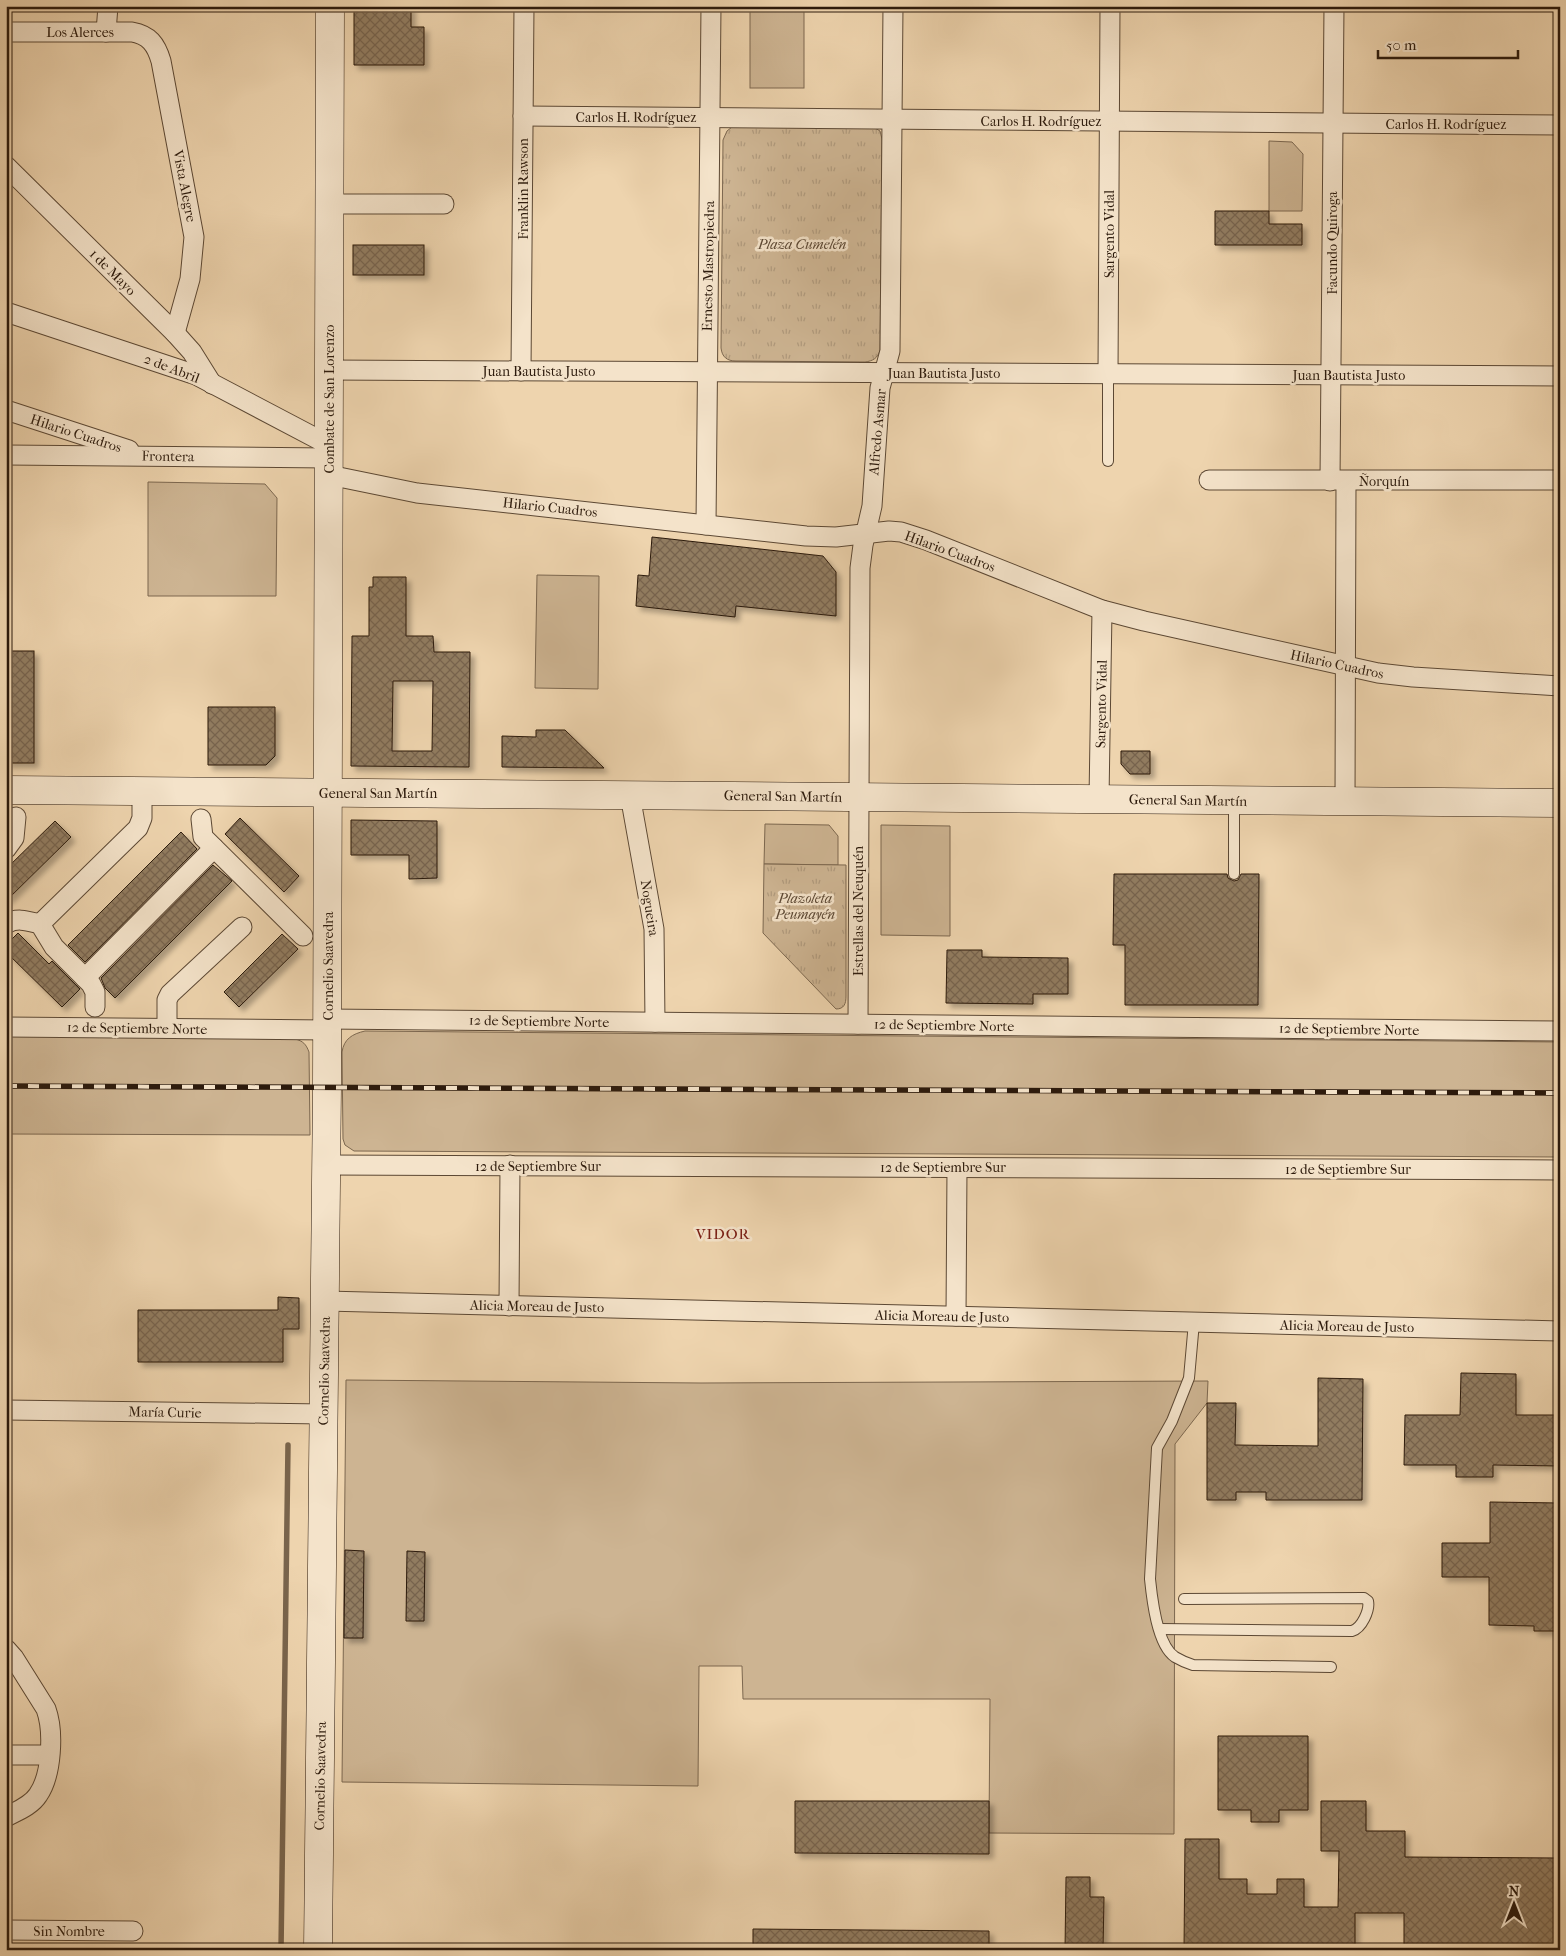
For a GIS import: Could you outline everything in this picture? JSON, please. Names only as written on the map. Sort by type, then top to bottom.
[{"type":"main road","name":"Combate de San Lorenzo","points":[[328,792],[330,6]]},
{"type":"main road","name":"General San Martín","points":[[6,790],[1560,803]]},
{"type":"main road","name":"Cornelio Saavedra","points":[[318,1950],[328,792]]},
{"type":"street","points":[[106,32],[108,6]]},
{"type":"street","name":"Franklin Rawson","points":[[521,371],[524,6]]},
{"type":"street","name":"Ernesto Mastropiedra","points":[[706,525],[711,6]]},
{"type":"street","name":"Alfredo Asmar","points":[[859,797],[860,568],[872,506],[879,396],[890,351],[893,6]]},
{"type":"street","name":"Sargento Vidal","points":[[1108,374],[1110,6]]},
{"type":"street","name":"Facundo Quiroga","points":[[1334,6],[1330,375],[1338,480],[1345,667],[1345,801]]},
{"type":"street","name":"Los Alerces","points":[[6,32],[106,32],[139,34],[151,41]]},
{"type":"street","name":"Vista Alegre","points":[[151,41],[156,46],[161,61],[194,237],[191,272],[175,333]]},
{"type":"street","name":"Carlos H. Rodríguez","points":[[523,116],[1560,125]]},
{"type":"street","name":"1 de Mayo","points":[[6,166],[175,333],[192,352],[212,384]]},
{"type":"street","points":[[330,204],[444,204]]},
{"type":"street","name":"2 de Abril","points":[[6,312],[177,368],[212,384],[329,459]]},
{"type":"street","name":"Juan Bautista Justo","points":[[329,370],[1560,376]]},
{"type":"street","name":"Hilario Cuadros","points":[[6,410],[146,456]]},
{"type":"street","name":"Frontera","points":[[6,455],[329,459]]},
{"type":"street","name":"Hilario Cuadros","points":[[329,459],[379,486],[417,493],[814,537],[836,537],[889,531],[914,536],[1102,610],[1144,621],[1345,667],[1395,676],[1560,686]]},
{"type":"street","name":"Ñorquín","points":[[1209,480],[1560,480]]},
{"type":"street","name":"Sargento Vidal","points":[[1099,799],[1102,610]]},
{"type":"street","points":[[40,924],[138,828],[142,818],[142,791]]},
{"type":"street","name":"Nogueira","points":[[630,795],[654,930],[655,1022]]},
{"type":"street","name":"Estrellas del Neuquén","points":[[858,1024],[859,797]]},
{"type":"street","points":[[6,849],[14,838],[16,817]]},
{"type":"street","points":[[201,819],[203,837],[303,936]]},
{"type":"street","points":[[85,978],[214,848]]},
{"type":"street","points":[[6,924],[13,920],[40,924],[54,947],[85,978],[95,992],[96,1007]]},
{"type":"street","points":[[167,1028],[167,1004],[170,994],[242,927]]},
{"type":"street","name":"12 de Septiembre Norte","points":[[6,1027],[167,1028],[327,1024],[655,1022],[1560,1030]]},
{"type":"street","name":"12 de Septiembre Sur","points":[[326,1165],[1560,1170]]},
{"type":"street","points":[[509,1306],[510,1165]]},
{"type":"street","points":[[956,1316],[957,1168]]},
{"type":"street","name":"Alicia Moreau de Justo","points":[[325,1302],[1560,1331]]},
{"type":"street","name":"María Curie","points":[[6,1410],[324,1414]]},
{"type":"street","points":[[6,1649],[14,1658],[46,1709],[51,1727],[50,1755],[45,1778],[38,1795],[31,1802],[6,1817]]},
{"type":"street","points":[[6,1755],[50,1755]]},
{"type":"street","name":"Sin Nombre","points":[[6,1930],[132,1931]]},
{"type":"lane","name":"Sargento Vidal","points":[[1108,374],[1108,461]]},
{"type":"lane","points":[[1234,800],[1234,874]]},
{"type":"lane","points":[[1194,1322],[1189,1378],[1172,1421],[1157,1448],[1150,1579],[1152,1599],[1161,1637],[1174,1656],[1193,1665],[1331,1667]]},
{"type":"lane","points":[[1160,1630],[1352,1631],[1360,1626],[1369,1605],[1368,1601],[1364,1598],[1184,1599]]},
{"type":"green space","points":[[750,10],[804,10],[804,88],[750,88]]},
{"type":"green space","name":"Plaza Cumelén","points":[[732,127],[875,128],[880,131],[882,139],[880,350],[873,360],[865,362],[736,361],[724,356],[721,348],[723,140],[727,131]]},
{"type":"green space","points":[[1269,141],[1292,142],[1303,154],[1302,211],[1269,211]]},
{"type":"green space","points":[[148,482],[265,484],[277,498],[276,596],[148,596]]},
{"type":"green space","points":[[537,575],[599,576],[598,689],[535,688]]},
{"type":"green space","points":[[765,824],[829,825],[838,836],[838,865],[764,864]]},
{"type":"green space","points":[[881,825],[950,826],[950,936],[881,935]]},
{"type":"green space","name":"Plazoleta Peumayén","points":[[764,864],[846,865],[846,996],[843,1007],[836,1009],[763,933]]},
{"type":"green space","points":[[365,1031],[1560,1042],[1560,1157],[354,1151],[345,1145],[343,1139],[342,1052],[349,1038]]},
{"type":"green space","points":[[6,1036],[295,1039],[304,1043],[309,1052],[310,1135],[6,1134]]},
{"type":"green space","points":[[346,1380],[701,1383],[1208,1381],[1207,1403],[1175,1444],[1174,1834],[989,1833],[990,1699],[743,1699],[742,1666],[699,1666],[698,1786],[342,1782]]},
{"type":"building","points":[[354,6],[411,6],[411,27],[424,27],[424,65],[354,65]]},
{"type":"building","points":[[1215,211],[1269,211],[1269,224],[1302,224],[1302,245],[1215,245]]},
{"type":"building","points":[[353,245],[424,245],[424,275],[353,275]]},
{"type":"building","points":[[652,537],[823,556],[836,572],[836,616],[736,606],[735,617],[636,606],[638,575],[649,576]]},
{"type":"building","points":[[373,577],[406,577],[406,636],[433,636],[434,652],[470,652],[469,767],[351,766],[352,636],[369,636],[369,587],[373,587]],"holes":[[[393,681],[433,681],[432,751],[392,751]]]},
{"type":"building","points":[[6,651],[34,651],[34,763],[6,763]]},
{"type":"building","points":[[208,707],[275,707],[275,756],[266,765],[208,765]]},
{"type":"building","points":[[536,730],[565,730],[604,768],[502,767],[502,736],[536,737]]},
{"type":"building","points":[[1121,751],[1150,751],[1150,774],[1130,774],[1121,764]]},
{"type":"building","points":[[240,818],[299,876],[284,892],[225,834]]},
{"type":"building","points":[[351,820],[437,821],[437,878],[409,879],[409,855],[351,855]]},
{"type":"building","points":[[55,821],[71,837],[6,901],[6,869]]},
{"type":"building","points":[[181,832],[197,849],[85,962],[68,945]]},
{"type":"building","points":[[213,865],[232,881],[115,998],[105,988],[101,978]]},
{"type":"building","points":[[1114,874],[1227,874],[1228,878],[1234,881],[1238,880],[1241,874],[1259,874],[1258,1005],[1125,1005],[1125,945],[1113,945]]},
{"type":"building","points":[[18,933],[49,964],[52,961],[80,989],[62,1007],[6,952],[6,945]]},
{"type":"building","points":[[282,934],[298,949],[239,1007],[224,992]]},
{"type":"building","points":[[947,950],[982,950],[982,957],[1068,958],[1068,994],[1033,994],[1033,1004],[946,1003]]},
{"type":"building","points":[[278,1297],[299,1298],[299,1329],[283,1329],[283,1362],[138,1362],[138,1310],[278,1310]]},
{"type":"building","points":[[1461,1373],[1516,1374],[1516,1415],[1560,1415],[1560,1466],[1493,1465],[1493,1477],[1456,1477],[1456,1465],[1404,1465],[1405,1415],[1460,1415]]},
{"type":"building","points":[[1318,1378],[1363,1379],[1362,1500],[1266,1500],[1266,1492],[1236,1492],[1236,1500],[1207,1500],[1207,1403],[1236,1403],[1235,1445],[1318,1446]]},
{"type":"building","points":[[1490,1502],[1560,1503],[1560,1631],[1534,1631],[1534,1626],[1489,1625],[1489,1577],[1442,1577],[1442,1543],[1490,1543]]},
{"type":"building","points":[[345,1550],[364,1551],[363,1638],[344,1638]]},
{"type":"building","points":[[407,1551],[425,1552],[424,1621],[406,1621]]},
{"type":"building","points":[[1218,1736],[1308,1736],[1308,1810],[1279,1810],[1279,1822],[1251,1822],[1251,1810],[1218,1810]]},
{"type":"building","points":[[795,1801],[989,1801],[989,1854],[795,1853]]},
{"type":"building","points":[[1321,1801],[1366,1801],[1366,1831],[1405,1831],[1405,1857],[1560,1858],[1560,1950],[1404,1950],[1404,1913],[1355,1913],[1355,1950],[1184,1950],[1185,1839],[1219,1839],[1219,1879],[1247,1879],[1247,1894],[1277,1894],[1277,1879],[1304,1879],[1304,1907],[1338,1907],[1339,1851],[1321,1851]]},
{"type":"building","points":[[1066,1877],[1090,1877],[1090,1897],[1104,1897],[1103,1950],[1065,1950]]},
{"type":"building","points":[[753,1929],[989,1931],[989,1950],[753,1950]]},
{"type":"waterway","points":[[281,1950],[288,1445]]},
{"type":"railway","points":[[6,1086],[1560,1093]]},
{"type":"district","name":"VIDOR","points":[[723,1234]]}]
